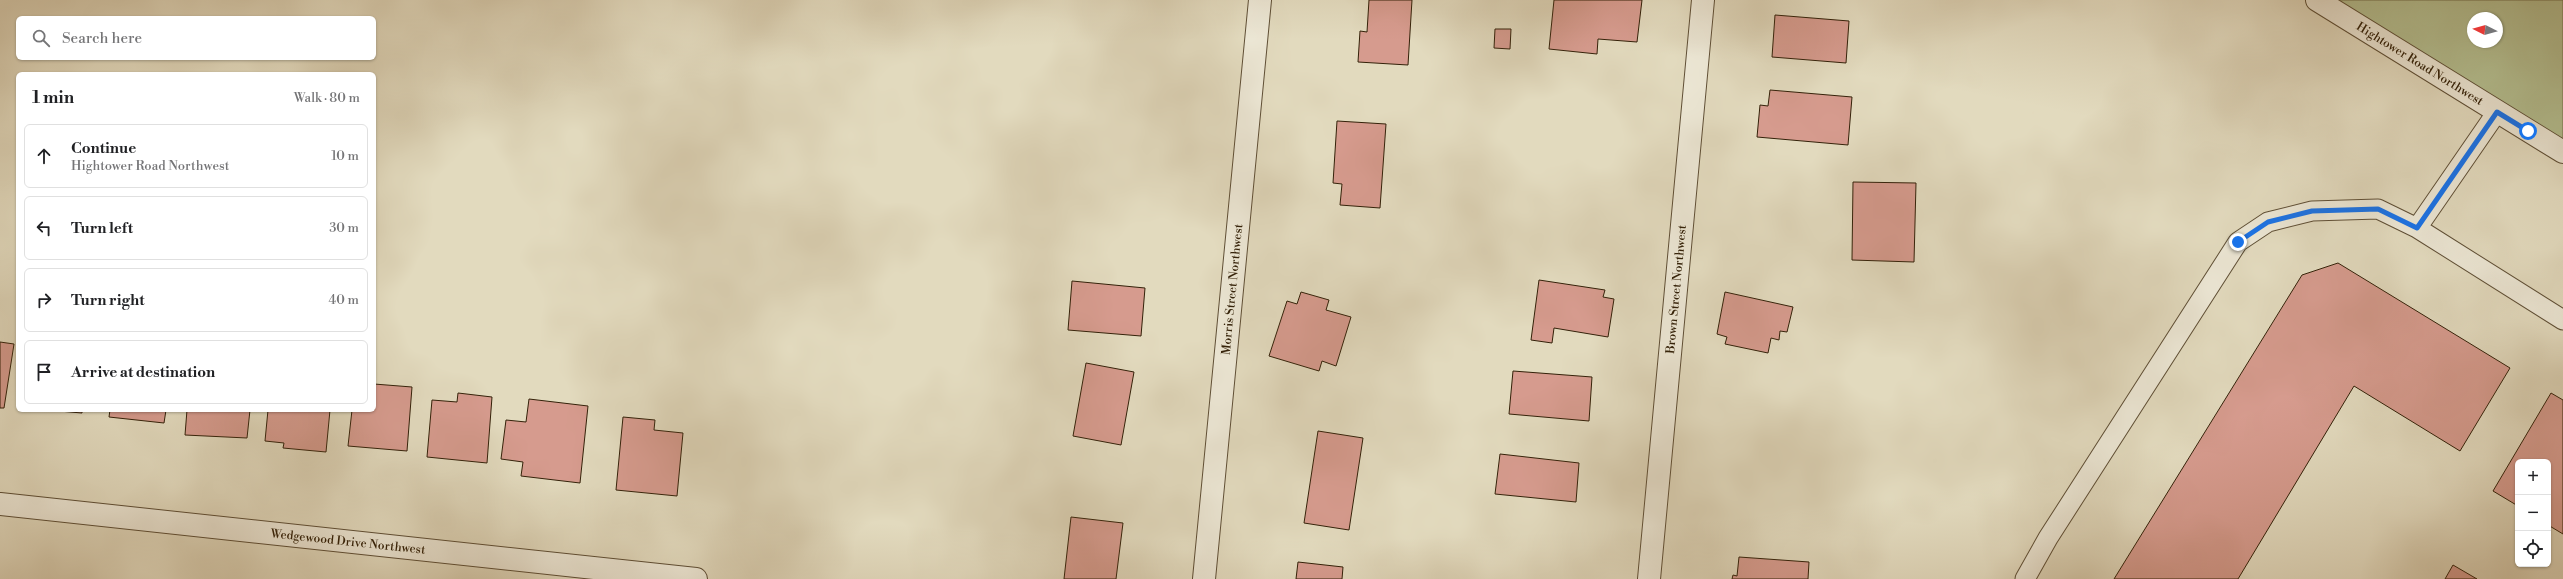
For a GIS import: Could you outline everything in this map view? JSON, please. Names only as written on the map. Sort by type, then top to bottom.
[{"type":"street","name":"Morris Street Northwest","points":[[1204,579],[1260,0]]},
{"type":"street","name":"Brown Street Northwest","points":[[1648,579],[1703,0]]},
{"type":"street","name":"Hightower Road Northwest","points":[[2317,0],[2563,152]]},
{"type":"street","name":"Wedgewood Drive Northwest","points":[[0,504],[696,579]]},
{"type":"lane","points":[[2417,228],[2497,112]]},
{"type":"lane","points":[[2025,579],[2048,538],[2238,242],[2268,222],[2312,211],[2378,209],[2417,228],[2563,320]]},
{"type":"green space","points":[[2310,0],[2563,0],[2563,139]]},
{"type":"building","points":[[1369,0],[1412,0],[1408,65],[1358,62],[1360,31],[1367,32]]},
{"type":"building","points":[[1554,0],[1642,0],[1637,42],[1598,39],[1597,54],[1549,49]]},
{"type":"building","points":[[1775,15],[1849,21],[1846,63],[1772,57]]},
{"type":"building","points":[[1495,29],[1511,29],[1510,49],[1494,48]]},
{"type":"building","points":[[1770,90],[1852,97],[1848,145],[1757,137],[1760,105],[1768,106]]},
{"type":"building","points":[[1337,121],[1386,124],[1380,208],[1340,205],[1342,184],[1333,183]]},
{"type":"building","points":[[1853,182],[1916,183],[1914,262],[1852,260]]},
{"type":"building","points":[[2338,263],[2510,368],[2460,451],[2354,386],[2238,579],[2114,579],[2302,275]]},
{"type":"building","points":[[1539,280],[1605,290],[1603,297],[1614,299],[1608,337],[1554,328],[1552,343],[1531,340]]},
{"type":"building","points":[[1072,281],[1145,288],[1141,336],[1068,330]]},
{"type":"building","points":[[1301,292],[1329,300],[1326,310],[1351,317],[1336,366],[1322,361],[1319,371],[1269,356],[1287,301],[1297,304]]},
{"type":"building","points":[[1725,292],[1793,307],[1787,332],[1780,331],[1779,340],[1771,338],[1768,353],[1725,344],[1727,337],[1717,334]]},
{"type":"building","points":[[0,342],[14,344],[4,408],[0,408]]},
{"type":"building","points":[[1086,363],[1134,372],[1121,445],[1073,436]]},
{"type":"building","points":[[1513,371],[1592,377],[1589,421],[1509,414]]},
{"type":"building","points":[[376,384],[412,387],[407,451],[348,446],[352,412],[376,412]]},
{"type":"building","points":[[458,393],[492,397],[487,463],[427,457],[432,400],[457,402]]},
{"type":"building","points":[[2551,393],[2563,400],[2563,534],[2551,527],[2551,459],[2515,459],[2515,504],[2493,491]]},
{"type":"building","points":[[529,399],[588,406],[580,483],[521,476],[523,462],[501,459],[506,420],[526,422]]},
{"type":"building","points":[[110,412],[166,412],[164,423],[109,417]]},
{"type":"building","points":[[187,412],[250,412],[247,438],[185,435]]},
{"type":"building","points":[[268,412],[330,412],[326,452],[283,448],[284,443],[265,441]]},
{"type":"building","points":[[623,417],[655,420],[654,430],[683,433],[677,496],[616,490]]},
{"type":"building","points":[[1318,431],[1363,438],[1349,530],[1304,523]]},
{"type":"building","points":[[1500,454],[1579,463],[1576,502],[1495,494]]},
{"type":"building","points":[[1071,517],[1123,523],[1116,579],[1064,579]]},
{"type":"building","points":[[1739,557],[1809,562],[1808,579],[1732,579],[1733,575],[1737,576]]},
{"type":"building","points":[[1298,562],[1343,567],[1342,579],[1296,579]]},
{"type":"building","points":[[2453,565],[2477,579],[2445,579]]},
{"type":"route","points":[[2238,242],[2268,222],[2312,211],[2378,209],[2417,228],[2497,112],[2528,131]]}]
